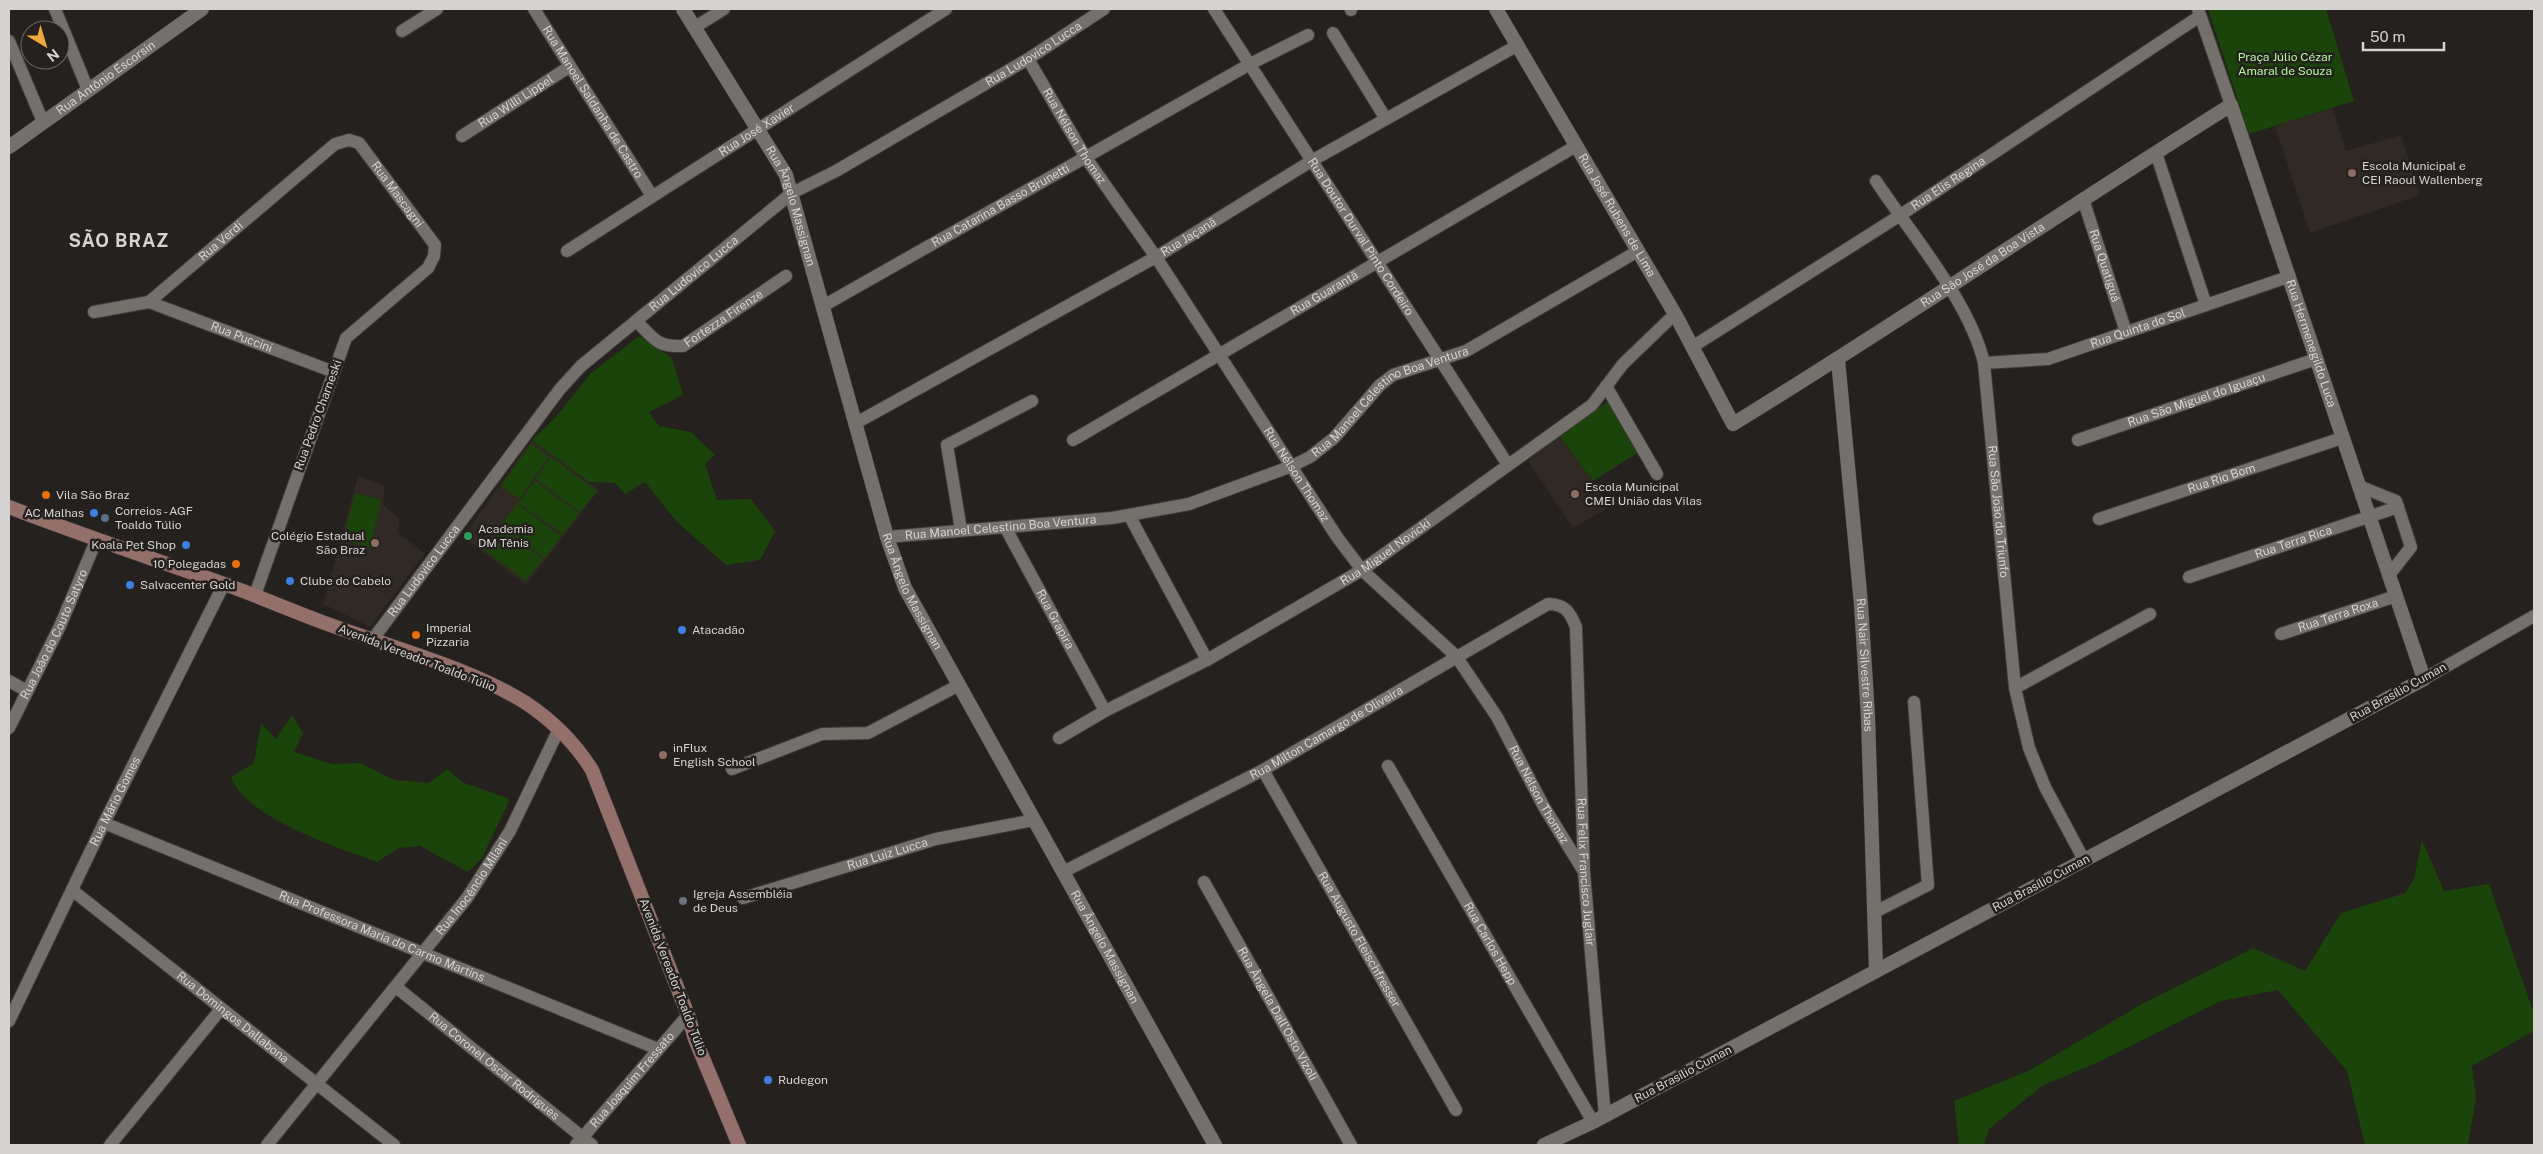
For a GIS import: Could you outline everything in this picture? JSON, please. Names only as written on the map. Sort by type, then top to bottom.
[{"type":"main road","name":"Avenida Vereador Toaldo Túlio","points":[[9,507],[96,541],[224,584],[373,639],[497,688],[525,703],[559,729],[579,750],[592,770],[688,1015],[695,1039],[739,1145]]},
{"type":"street","points":[[54,9],[88,90]]},
{"type":"street","name":"Rua Antônio Escorsin","points":[[9,146],[202,9]]},
{"type":"street","points":[[402,31],[437,9]]},
{"type":"street","name":"Rua Manoel Saldanha de Castro","points":[[534,9],[652,196]]},
{"type":"street","name":"Rua Ângelo Massignan","points":[[683,9],[782,168],[792,194],[887,537],[905,588],[1215,1145]]},
{"type":"street","points":[[695,27],[724,9]]},
{"type":"street","name":"Rua José Xavier","points":[[567,251],[946,9]]},
{"type":"street","name":"Rua Ludovico Lucca","points":[[373,639],[560,389],[580,366],[792,194],[836,171],[1028,59],[1104,9]]},
{"type":"street","name":"Rua Doutor Durval Pinto Cordeiro","points":[[1214,9],[1508,465]]},
{"type":"street","name":"Rua José Rubens de Lima","points":[[1496,9],[1675,314],[1733,424]]},
{"type":"street","name":"Rua Hermenegildo Luca","points":[[2199,12],[2424,679]]},
{"type":"street","name":"Rua Elis Regina","points":[[1692,347],[1899,216],[2199,12]]},
{"type":"street","points":[[1333,33],[1386,119]]},
{"type":"street","name":"Rua Catarina Basso Brunetti","points":[[823,306],[1250,64],[1308,34]]},
{"type":"street","points":[[9,41],[43,122]]},
{"type":"street","name":"Rua Jaçanã","points":[[856,424],[1156,257],[1313,160],[1518,45]]},
{"type":"street","name":"Rua Nélson Thomaz","points":[[1028,59],[1086,158],[1156,257],[1337,537],[1362,570],[1456,656],[1497,718],[1544,807],[1584,872]]},
{"type":"street","name":"Rua Willi Lippel","points":[[462,136],[569,67]]},
{"type":"street","name":"Rua São José da Boa Vista","points":[[1733,424],[1838,360],[1948,286],[2230,105]]},
{"type":"street","name":"Rua Mascagni","points":[[335,144],[349,140],[358,143],[435,245],[434,256],[428,268]]},
{"type":"street","name":"Rua Verdi","points":[[149,302],[335,144]]},
{"type":"street","name":"Rua Guarantã","points":[[1073,440],[1576,146]]},
{"type":"street","points":[[2156,152],[2206,305]]},
{"type":"street","name":"Rua São João do Triunfo","points":[[1876,181],[1948,286],[1973,328],[1984,363],[2015,688],[2029,748],[2046,787],[2084,860]]},
{"type":"street","name":"Rua Quatiguá","points":[[2083,199],[2126,332]]},
{"type":"street","name":"Rua Manoel Celestino Boa Ventura","points":[[887,537],[1129,515],[1189,504],[1292,466],[1310,457],[1334,438],[1380,385],[1393,375],[1440,362],[1466,351],[1638,251]]},
{"type":"street","name":"Rua Pedro Charneski","points":[[254,595],[346,338],[428,268]]},
{"type":"street","name":"Fortezza Firenze","points":[[636,321],[657,342],[666,347],[684,346],[786,276]]},
{"type":"street","name":"Rua Quinta do Sol","points":[[1984,363],[2048,359],[2288,276]]},
{"type":"street","points":[[94,312],[149,302]]},
{"type":"street","name":"Rua Puccini","points":[[149,302],[334,372]]},
{"type":"street","name":"Rua Miguel Novicki","points":[[1059,738],[1105,711],[1207,660],[1362,570],[1592,405],[1624,364],[1675,314]]},
{"type":"street","name":"Rua São Miguel do Iguaçu","points":[[2078,440],[2316,359]]},
{"type":"street","name":"Rua Nair Silvestre Ribas","points":[[1838,360],[1862,604],[1876,970]]},
{"type":"street","points":[[1606,386],[1657,474]]},
{"type":"street","points":[[961,530],[947,445],[1032,401]]},
{"type":"street","name":"Rua Rio Bom","points":[[2099,519],[2342,438]]},
{"type":"street","points":[[2359,486],[2396,501],[2411,548],[2389,575]]},
{"type":"street","name":"Rua Terra Rica","points":[[2189,577],[2398,508]]},
{"type":"street","points":[[1129,515],[1207,660]]},
{"type":"street","name":"Rua Grapira","points":[[1005,527],[1105,711]]},
{"type":"street","name":"Rua João do Couto Satyro","points":[[9,728],[60,626],[96,541]]},
{"type":"street","name":"Rua Mário Gomes","points":[[9,1021],[104,823],[224,584]]},
{"type":"street","name":"Rua Terra Roxa","points":[[2281,634],[2396,596]]},
{"type":"street","name":"Rua Milton Camargo de Oliveira","points":[[1063,872],[1263,770],[1548,604],[1559,604],[1570,612],[1576,627]]},
{"type":"street","points":[[2015,688],[2150,614]]},
{"type":"street","name":"Rua Brasílio Cuman","points":[[1544,1145],[1605,1116],[2424,679],[2534,616]]},
{"type":"street","name":"Rua Felix Francisco Juglair","points":[[1576,627],[1584,872],[1605,1116]]},
{"type":"street","points":[[9,681],[27,690]]},
{"type":"street","points":[[732,770],[822,734],[868,733],[959,685]]},
{"type":"street","points":[[1875,912],[1928,885],[1914,702]]},
{"type":"street","name":"Rua Inocêncio Milani","points":[[267,1145],[467,898],[510,831],[559,729]]},
{"type":"street","name":"Rua Carlos Hepp","points":[[1388,766],[1592,1122]]},
{"type":"street","name":"Rua Augusto Fleischfresser","points":[[1263,770],[1456,1110]]},
{"type":"street","name":"Rua Luiz Lucca","points":[[743,898],[936,839],[1034,820]]},
{"type":"street","name":"Rua Professora Maria do Carmo Martins","points":[[104,823],[658,1048]]},
{"type":"street","name":"Rua Ângela Dall'Osto Vizoli","points":[[1204,882],[1352,1145]]},
{"type":"street","name":"Rua Domingos Dallabona","points":[[72,890],[394,1145]]},
{"type":"street","name":"Rua Coronel Oscar Rodrigues","points":[[396,987],[583,1143]]},
{"type":"street","points":[[110,1145],[221,1009]]},
{"type":"street","name":"Rua Joaquim Fressato","points":[[583,1143],[658,1048],[688,1015]]},
{"type":"shaded area","name":"Escola Municipal e CEI Raoul Wallenberg","points":[[2333,108],[2346,151],[2401,135],[2420,195],[2310,233],[2275,126]]},
{"type":"shaded area","name":"Escola Municipal CMEI União das Vilas","points":[[1559,435],[1593,481],[1608,508],[1573,528],[1528,461]]},
{"type":"shaded area","points":[[532,440],[599,490],[526,585],[463,537]]},
{"type":"shaded area","name":"Colégio Estadual São Braz","points":[[358,476],[385,486],[383,505],[400,519],[398,533],[425,553],[370,627],[323,604]]},
{"type":"green space","name":"Praça Júlio Cézar Amaral de Souza","points":[[2208,9],[2326,9],[2354,101],[2249,134]]},
{"type":"green space","points":[[639,336],[672,358],[683,395],[649,412],[659,426],[691,432],[715,455],[705,464],[717,500],[751,499],[775,531],[760,560],[726,565],[677,522],[645,482],[625,494],[615,483],[589,482],[532,440],[556,417],[590,374]]},
{"type":"green space","points":[[1610,400],[1639,452],[1593,481],[1559,435]]},
{"type":"green space","points":[[531,444],[549,457],[519,499],[501,486]]},
{"type":"green space","points":[[551,457],[597,491],[580,512],[536,479]]},
{"type":"green space","points":[[535,481],[579,513],[563,534],[518,503]]},
{"type":"green space","points":[[355,493],[381,500],[370,548],[343,540]]},
{"type":"green space","points":[[517,504],[561,536],[545,558],[500,526]]},
{"type":"green space","points":[[500,528],[543,559],[526,581],[483,549]]},
{"type":"green space","points":[[292,715],[303,733],[294,752],[332,764],[361,763],[394,780],[429,783],[447,769],[462,782],[510,799],[482,858],[468,872],[420,846],[399,848],[377,862],[295,830],[255,806],[240,792],[231,777],[254,763],[261,723],[276,739]]},
{"type":"green space","points":[[2422,840],[2444,891],[2489,884],[2534,1014],[2534,1031],[2472,1066],[2476,1097],[2468,1145],[2365,1145],[2347,1071],[2278,990],[2221,1001],[2103,1060],[2042,1086],[1989,1129],[1984,1145],[1959,1145],[1954,1101],[2028,1071],[2142,1004],[2253,948],[2305,971],[2341,913],[2405,893],[2414,879]]},
{"type":"place","name":"Escola Municipal e CEI Raoul Wallenberg","points":[[2352,173]]},
{"type":"place","name":"Escola Municipal CMEI União das Vilas","points":[[1575,494]]},
{"type":"place","name":"Vila São Braz","points":[[46,495]]},
{"type":"place","name":"AC Malhas","points":[[94,513]]},
{"type":"place","name":"Correios - AGF Toaldo Túlio","points":[[105,518]]},
{"type":"place","name":"Academia DM Tênis","points":[[468,536]]},
{"type":"place","name":"Colégio Estadual São Braz","points":[[375,543]]},
{"type":"place","name":"Koala Pet Shop","points":[[186,545]]},
{"type":"place","name":"10 Polegadas","points":[[236,564]]},
{"type":"place","name":"Clube do Cabelo","points":[[290,581]]},
{"type":"place","name":"Salvacenter Gold","points":[[130,585]]},
{"type":"place","name":"Atacadão","points":[[682,630]]},
{"type":"place","name":"Imperial Pizzaria","points":[[416,635]]},
{"type":"place","name":"inFlux English School","points":[[663,755]]},
{"type":"place","name":"Igreja Assembléia de Deus","points":[[683,901]]},
{"type":"place","name":"Rudegon","points":[[768,1080]]},
{"type":"district","name":"SÃO BRAZ","points":[[119,240]]}]
